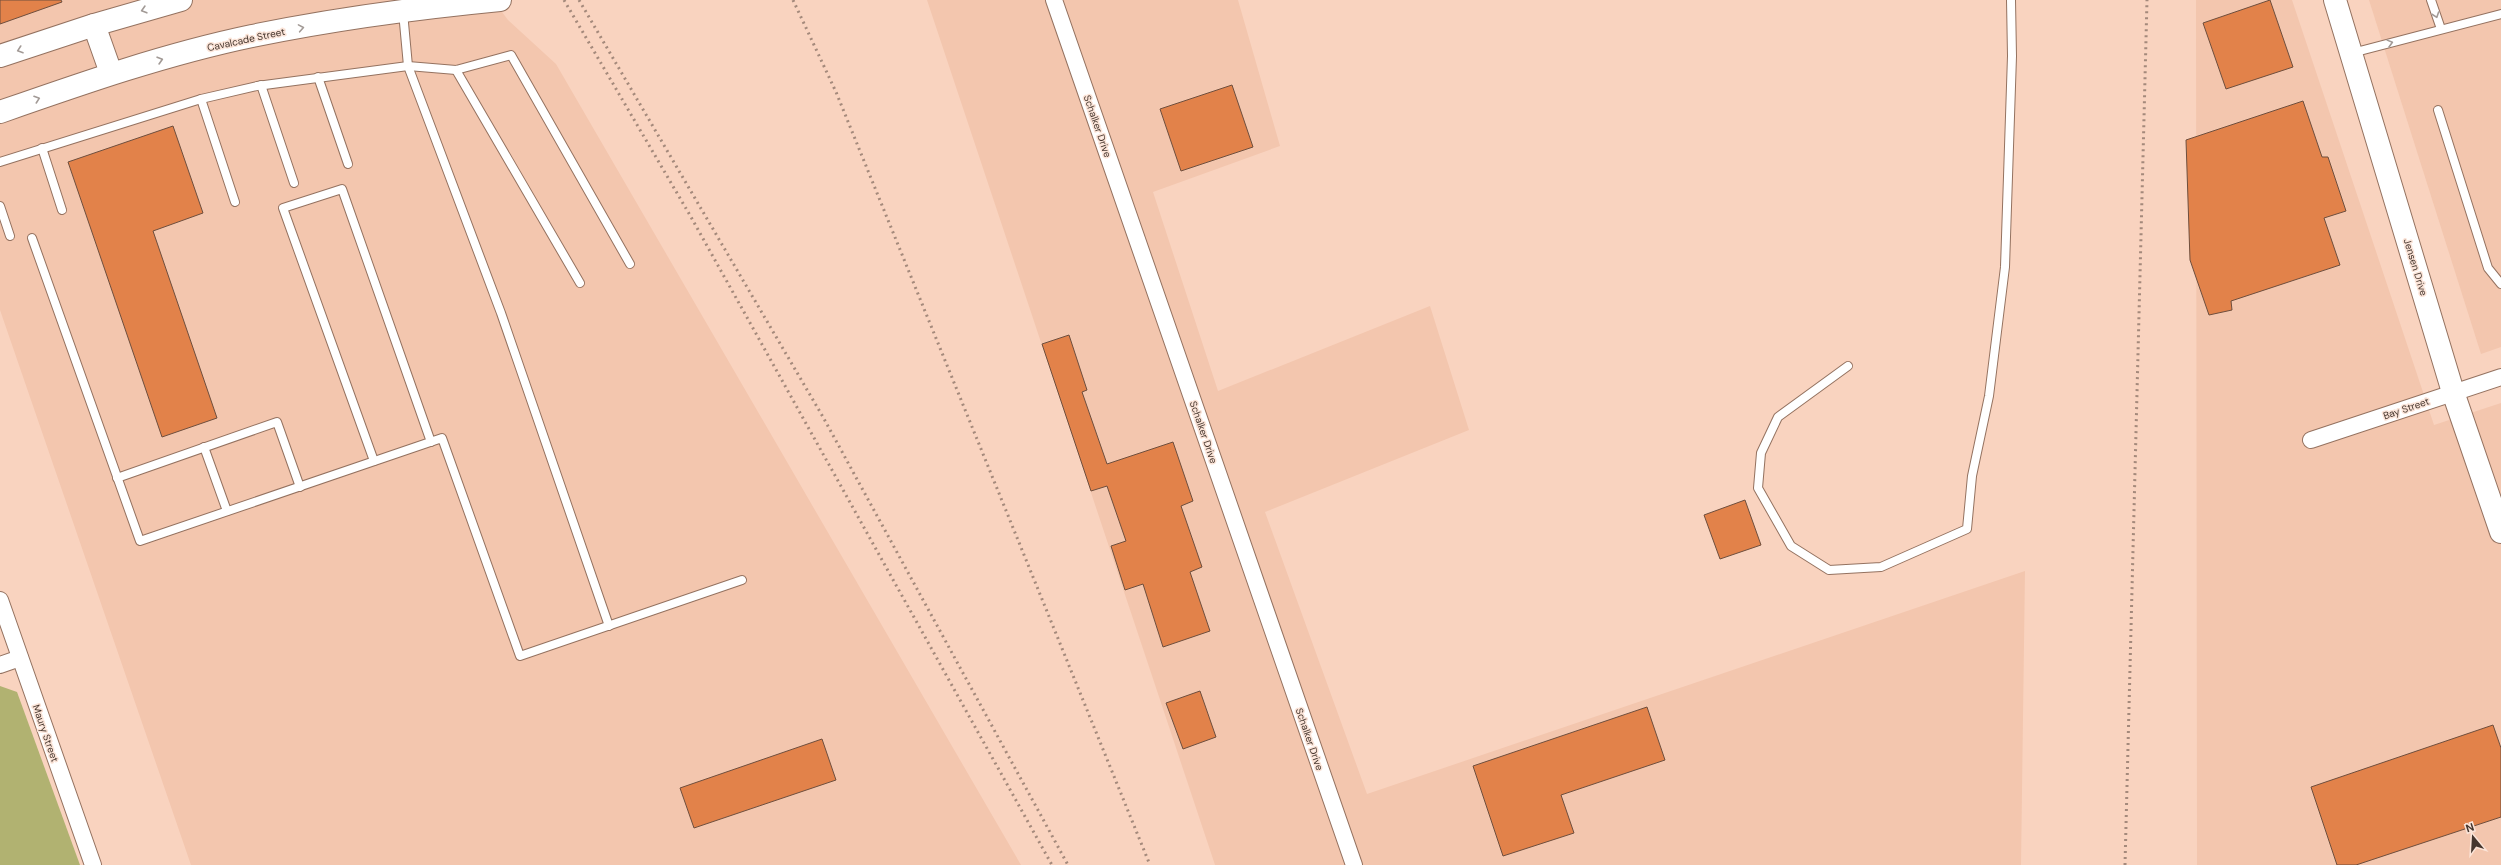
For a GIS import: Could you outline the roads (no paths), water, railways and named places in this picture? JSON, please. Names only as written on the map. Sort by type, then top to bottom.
[{"type":"main road","points":[[0,56],[94,24],[181,0]]},
{"type":"main road","name":"Cavalcade Street","points":[[0,112],[111,74],[252,36],[402,5],[500,0]]},
{"type":"main road","name":"Jensen Drive","points":[[2335,0],[2453,392],[2501,532]]},
{"type":"main road","points":[[94,24],[111,74]]},
{"type":"street","name":"Schalker Drive","points":[[1054,0],[1354,865]]},
{"type":"street","name":"Bay Street","points":[[2311,440],[2501,377]]},
{"type":"street","name":"Maury Street","points":[[0,600],[93,865]]},
{"type":"street","points":[[0,665],[20,658]]},
{"type":"lane","points":[[1848,366],[1778,417],[1761,453],[1758,488],[1790,546],[1829,570],[1881,567],[1967,529],[1972,476],[1989,396],[2005,267],[2012,56],[2011,0]]},
{"type":"lane","points":[[2431,0],[2441,29]]},
{"type":"lane","points":[[402,5],[408,66],[501,313],[609,626]]},
{"type":"lane","points":[[2352,53],[2501,14]]},
{"type":"lane","points":[[0,162],[201,99],[261,86],[318,77],[408,66],[456,70],[511,54],[630,264]]},
{"type":"lane","points":[[456,70],[580,283]]},
{"type":"lane","points":[[318,77],[348,164]]},
{"type":"lane","points":[[261,86],[294,183]]},
{"type":"lane","points":[[201,99],[235,202]]},
{"type":"lane","points":[[2438,110],[2488,268],[2501,284]]},
{"type":"lane","points":[[42,148],[62,210]]},
{"type":"lane","points":[[374,461],[283,208],[342,189],[430,442]]},
{"type":"lane","points":[[0,206],[10,236]]},
{"type":"lane","points":[[32,238],[140,541],[442,438],[520,656],[742,580]]},
{"type":"lane","points":[[117,478],[277,422],[300,487]]},
{"type":"lane","points":[[204,447],[227,512]]},
{"type":"railway","points":[[564,0],[691,217],[1052,865]]},
{"type":"railway","points":[[579,0],[823,417],[1068,865]]},
{"type":"railway","points":[[793,0],[836,92],[1150,865]]},
{"type":"railway","points":[[2125,865],[2147,0]]}]
